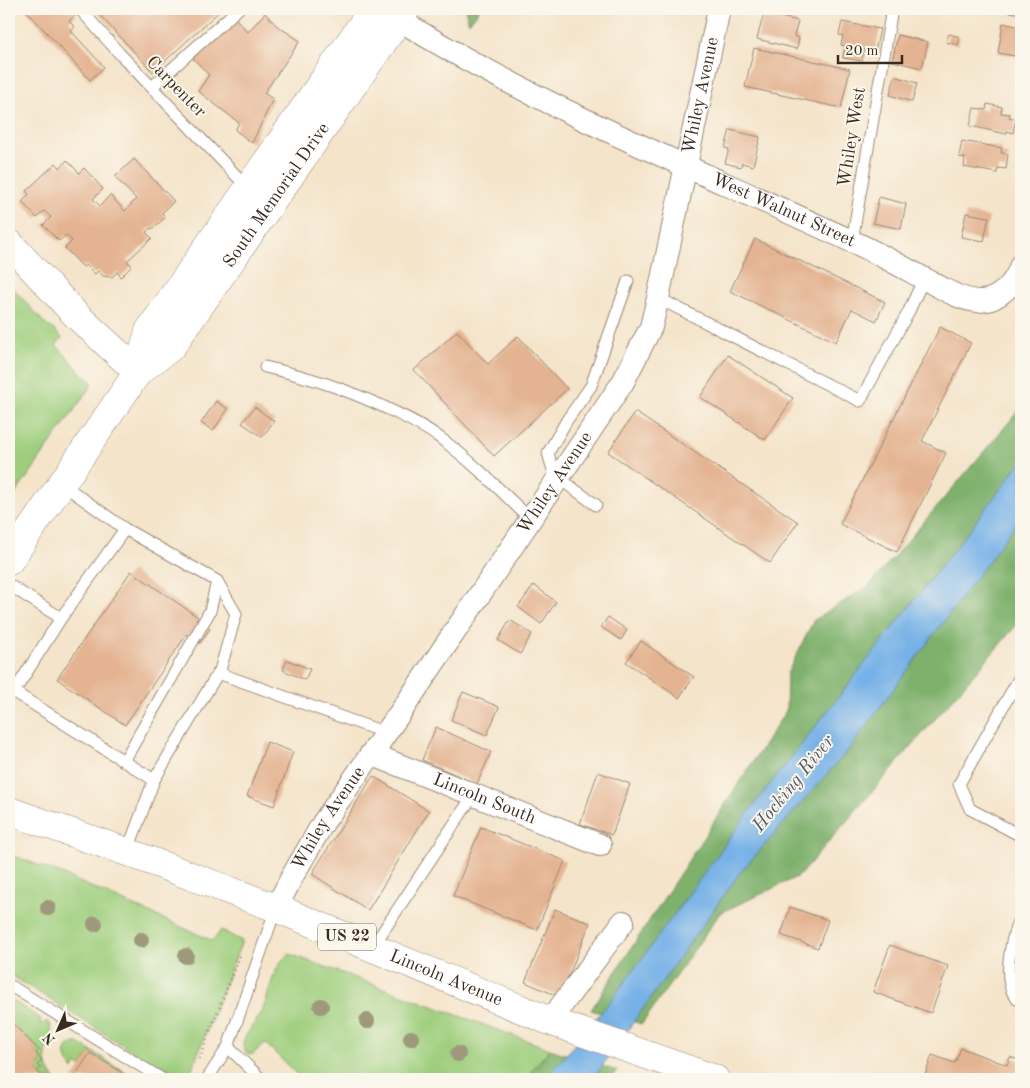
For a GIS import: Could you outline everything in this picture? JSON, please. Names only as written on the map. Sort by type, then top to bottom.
[{"type":"main road","name":"South Memorial Drive","points":[[138,372],[149,331],[372,9]]},
{"type":"main road","name":"South Memorial Drive","points":[[9,560],[138,372],[171,347],[402,14]]},
{"type":"main road","points":[[9,243],[76,315],[138,372]]},
{"type":"main road","name":"Lincoln Avenue","points":[[9,811],[127,852],[276,908],[557,1024],[715,1079]]},
{"type":"street","name":"Whiley Avenue","points":[[276,908],[324,823],[624,382],[650,327],[658,298],[719,9]]},
{"type":"street","name":"West Walnut Street","points":[[402,14],[438,44],[522,89],[604,130],[852,241],[957,295],[976,301],[990,299],[1000,294],[1010,285],[1019,272],[1021,265]]},
{"type":"street","name":"Lincoln South","points":[[371,754],[600,845]]},
{"type":"street","points":[[557,1024],[623,922]]},
{"type":"lane","name":"Carpenter","points":[[80,9],[152,88],[248,188]]},
{"type":"lane","points":[[152,88],[238,9]]},
{"type":"lane","name":"Whiley West","points":[[852,241],[892,9]]},
{"type":"lane","points":[[658,298],[860,401],[909,311],[924,278]]},
{"type":"lane","points":[[596,505],[553,470],[548,453],[567,420],[591,386],[628,281]]},
{"type":"lane","points":[[265,366],[302,375],[344,389],[413,421],[440,438],[479,470],[531,520]]},
{"type":"lane","points":[[62,484],[125,529],[217,581],[236,614],[219,674],[154,780],[127,852]]},
{"type":"lane","points":[[125,529],[61,618],[14,692],[154,780]]},
{"type":"lane","points":[[124,761],[210,611],[217,581]]},
{"type":"lane","points":[[9,585],[61,618]]},
{"type":"lane","points":[[219,674],[386,733]]},
{"type":"lane","points":[[1021,675],[959,784],[970,809],[1021,836]]},
{"type":"lane","points":[[372,948],[474,794]]},
{"type":"lane","points":[[207,1079],[228,1047],[276,908]]},
{"type":"lane","points":[[1021,915],[1008,966],[1013,993],[1021,1002]]},
{"type":"lane","points":[[9,985],[162,1079]]},
{"type":"lane","points":[[228,1047],[260,1079]]},
{"type":"path","points":[[198,1062],[245,944]]},
{"type":"green space","points":[[465,9],[480,9],[469,23]]},
{"type":"green space","points":[[13,288],[48,327],[51,327],[62,338],[56,345],[91,381],[91,386],[9,503],[9,292]]},
{"type":"green space","points":[[1021,408],[1021,620],[799,876],[720,913],[642,1024],[591,1010],[786,711],[787,674],[814,620],[870,585]]},
{"type":"green space","points":[[9,854],[59,873],[213,941],[221,930],[242,941],[189,1076],[151,1063],[9,974]]},
{"type":"green space","points":[[290,954],[550,1049],[525,1079],[301,1079],[265,1043],[253,1054],[247,1054],[243,1045],[246,1036],[264,1006],[275,972]]},
{"type":"green space","points":[[9,998],[41,1019],[40,1024],[46,1021],[50,1024],[51,1036],[47,1048],[46,1063],[55,1079],[45,1079],[37,1071],[40,1068],[37,1065],[42,1060],[36,1053],[39,1050],[9,1020]]},
{"type":"green space","points":[[78,1043],[137,1079],[133,1079],[90,1053],[81,1067],[76,1064],[73,1070],[65,1053],[68,1047]]},
{"type":"green space","points":[[550,1049],[617,1071],[610,1079],[525,1079]]},
{"type":"water","name":"Hocking River","points":[[1021,462],[1021,517],[850,748],[739,874],[593,1079],[546,1079],[613,998],[753,806]]},
{"type":"building","points":[[25,9],[70,9],[76,15],[69,21],[75,27],[71,31],[104,67],[90,80]]},
{"type":"building","points":[[94,9],[222,9],[153,72]]},
{"type":"building","points":[[1021,9],[1021,14],[998,10]]},
{"type":"building","points":[[265,13],[276,25],[300,41],[264,93],[273,99],[252,143],[235,130],[239,123],[198,91],[209,75],[193,58],[235,18],[248,32]]},
{"type":"building","points":[[764,13],[798,21],[794,36],[799,38],[797,49],[757,39]]},
{"type":"building","points":[[842,22],[880,29],[875,52],[864,50],[862,61],[843,58],[845,46],[841,45],[843,36],[839,35]]},
{"type":"building","points":[[1003,23],[1021,27],[1021,57],[998,53]]},
{"type":"building","points":[[949,34],[960,37],[958,45],[946,42]]},
{"type":"building","points":[[898,35],[928,42],[922,68],[892,61]]},
{"type":"building","points":[[754,48],[850,69],[841,108],[745,87]]},
{"type":"building","points":[[895,76],[917,83],[912,102],[890,95]]},
{"type":"building","points":[[987,104],[1002,107],[1001,113],[1010,114],[1009,117],[1016,119],[1013,133],[1007,131],[1006,134],[970,126],[974,108],[986,110]]},
{"type":"building","points":[[730,130],[760,137],[753,166],[742,163],[741,167],[725,163],[729,149],[725,148]]},
{"type":"building","points":[[962,141],[1002,148],[1001,153],[1008,154],[1006,169],[998,168],[997,173],[964,167],[965,158],[959,157]]},
{"type":"building","points":[[134,159],[174,201],[162,213],[166,217],[146,232],[152,238],[127,261],[132,266],[121,277],[117,272],[112,277],[103,276],[98,271],[95,274],[86,265],[83,267],[65,248],[72,241],[66,235],[59,241],[43,225],[51,217],[44,211],[37,218],[22,202],[29,194],[26,191],[56,163],[60,168],[67,160],[79,173],[84,168],[103,189],[93,199],[100,206],[110,195],[125,211],[136,199],[115,177]]},
{"type":"building","points":[[879,197],[906,204],[901,229],[873,223]]},
{"type":"building","points":[[966,213],[989,217],[984,241],[961,237]]},
{"type":"building","points":[[755,239],[885,302],[876,321],[852,309],[836,342],[730,291]]},
{"type":"building","points":[[940,327],[971,343],[922,441],[946,453],[897,552],[840,524]]},
{"type":"building","points":[[457,331],[488,364],[518,336],[567,389],[494,456],[414,370]]},
{"type":"building","points":[[728,355],[793,398],[765,440],[700,397]]},
{"type":"building","points":[[216,401],[228,409],[213,431],[201,423]]},
{"type":"building","points":[[255,407],[274,421],[262,437],[242,423]]},
{"type":"building","points":[[635,412],[798,522],[770,563],[608,452]]},
{"type":"building","points":[[131,571],[198,617],[196,619],[210,629],[200,643],[187,634],[125,725],[57,679]]},
{"type":"building","points":[[534,585],[556,602],[541,624],[518,607]]},
{"type":"building","points":[[608,617],[627,630],[621,640],[601,627]]},
{"type":"building","points":[[510,620],[532,634],[520,654],[498,640]]},
{"type":"building","points":[[641,641],[694,677],[679,698],[626,662]]},
{"type":"building","points":[[287,660],[310,669],[305,680],[283,670]]},
{"type":"building","points":[[463,692],[499,707],[487,735],[451,720]]},
{"type":"building","points":[[436,727],[491,752],[477,784],[422,760]]},
{"type":"building","points":[[267,742],[293,752],[274,806],[247,796]]},
{"type":"building","points":[[598,772],[630,784],[612,835],[580,824]]},
{"type":"building","points":[[373,776],[429,811],[368,910],[312,874]]},
{"type":"building","points":[[481,827],[565,861],[537,930],[453,896]]},
{"type":"building","points":[[790,907],[828,920],[818,948],[781,935]]},
{"type":"building","points":[[555,909],[590,923],[560,997],[525,982]]},
{"type":"building","points":[[890,945],[948,966],[931,1013],[873,992]]},
{"type":"building","points":[[9,1020],[39,1050],[36,1053],[42,1060],[37,1065],[41,1068],[37,1071],[45,1079],[9,1079]]},
{"type":"building","points":[[961,1048],[1007,1065],[1010,1057],[1021,1061],[1021,1079],[924,1079],[932,1055],[955,1063]]},
{"type":"building","points":[[90,1053],[133,1079],[73,1079]]}]
